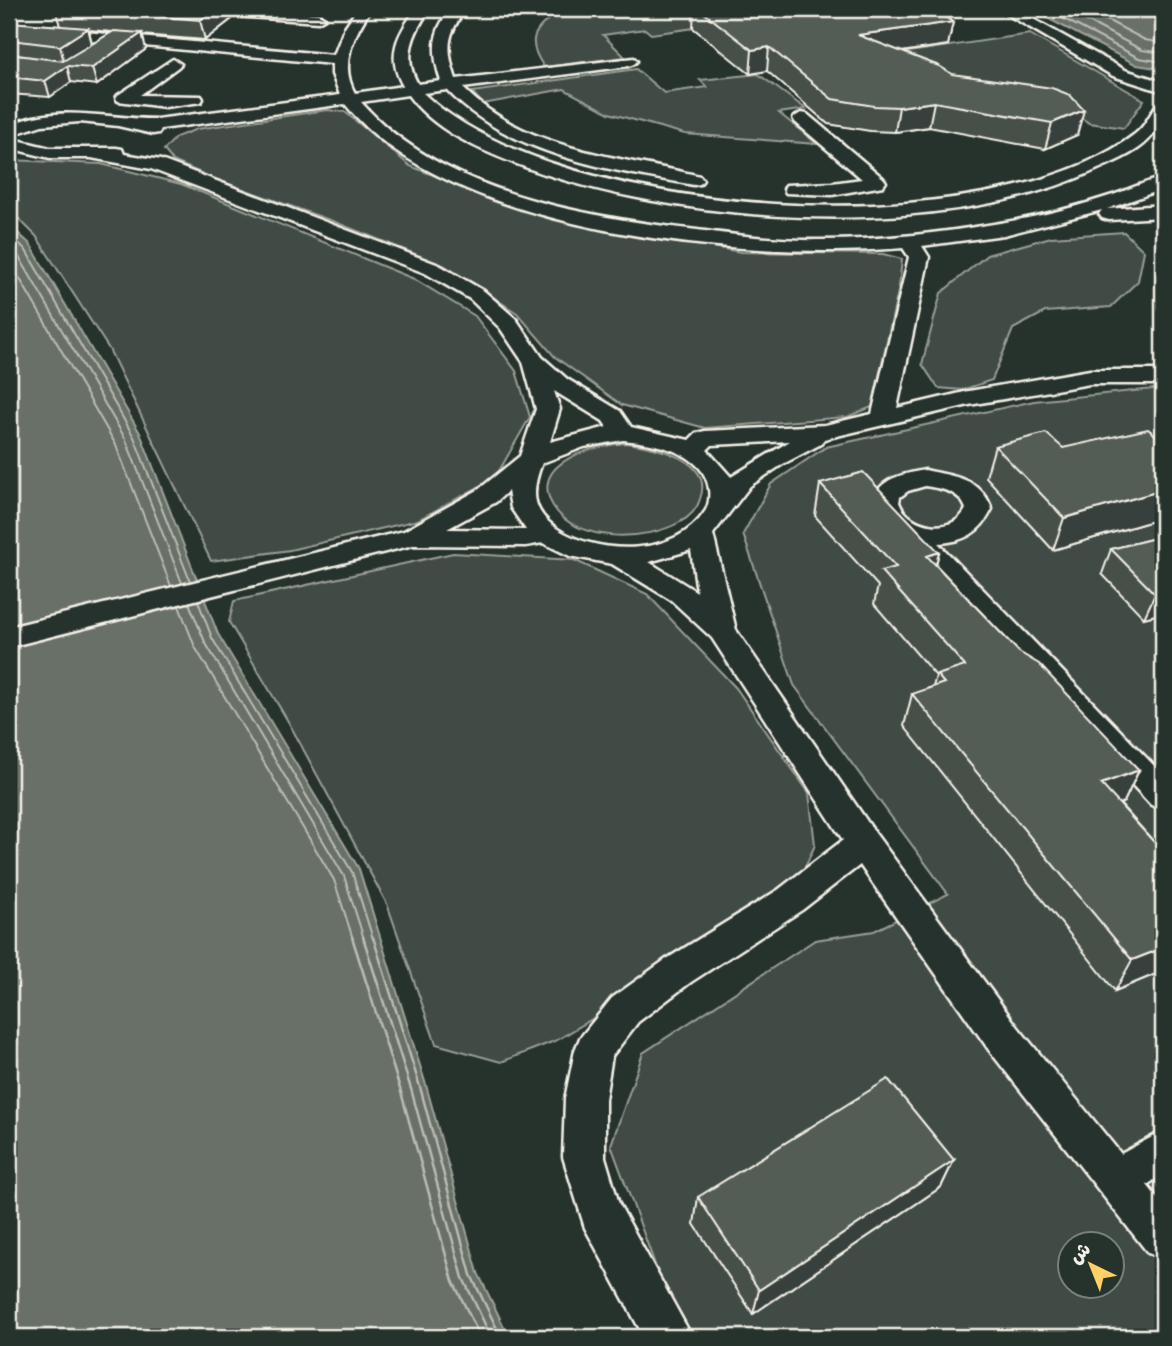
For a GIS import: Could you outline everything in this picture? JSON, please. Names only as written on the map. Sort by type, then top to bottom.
[{"type":"street","points":[[195,9],[322,13]]},
{"type":"street","points":[[364,9],[351,26],[340,60],[343,90],[370,122],[402,150],[441,171],[529,204],[588,220],[664,233],[752,242],[835,246],[1005,230],[1057,219],[1163,183]]},
{"type":"street","points":[[423,9],[408,29],[403,48],[403,71],[413,90],[428,107],[456,129],[546,170],[626,190],[692,200],[769,207],[865,210],[936,205],[1049,182],[1107,160],[1144,136],[1163,108]]},
{"type":"street","points":[[459,9],[451,31],[440,45],[441,65],[450,85],[463,100],[486,116],[573,155],[715,184]]},
{"type":"street","points":[[1004,9],[1119,73],[1163,87]]},
{"type":"street","points":[[9,23],[26,13]]},
{"type":"street","points":[[301,45],[322,13]]},
{"type":"street","points":[[37,32],[55,20]]},
{"type":"street","points":[[9,29],[114,39],[301,45],[340,60]]},
{"type":"street","points":[[90,54],[114,39]]},
{"type":"street","points":[[9,130],[54,119],[136,124],[204,118],[629,61]]},
{"type":"street","points":[[173,64],[124,98],[165,102],[195,99]]},
{"type":"street","points":[[185,79],[204,118]]},
{"type":"street","points":[[154,149],[192,124],[328,105],[349,99]]},
{"type":"street","points":[[778,188],[832,189],[877,182],[801,118]]},
{"type":"street","points":[[136,124],[153,129],[154,149]]},
{"type":"street","points":[[9,143],[38,151]]},
{"type":"street","points":[[9,152],[95,154],[154,149],[432,268],[477,295],[508,324],[534,362],[559,384],[612,416],[623,433]]},
{"type":"street","points":[[1057,219],[1163,211]]},
{"type":"street","points":[[883,418],[919,257],[909,241]]},
{"type":"street","points":[[534,362],[548,409],[522,483],[521,501],[530,519],[546,534],[567,545],[592,553],[647,554],[695,537],[710,525],[741,481],[774,458],[825,432]]},
{"type":"street","points":[[691,451],[705,438],[825,432],[969,398],[1090,377],[1163,377]]},
{"type":"street","points":[[413,537],[487,496],[531,460],[569,442],[595,435],[623,433],[671,441],[691,451],[708,463],[718,478],[723,494],[719,510]]},
{"type":"street","points":[[904,524],[1158,782]]},
{"type":"street","points":[[9,637],[413,537],[526,538],[546,534]]},
{"type":"street","points":[[695,537],[702,538],[712,597],[722,631]]},
{"type":"street","points":[[619,555],[681,593],[722,631],[863,843],[1003,1038],[1163,1238]]},
{"type":"street","points":[[669,1337],[600,1213],[584,1157],[585,1099],[594,1050],[625,1010],[678,971],[790,900],[863,843]]},
{"type":"street","points":[[1117,1180],[1163,1151]]},
{"type":"shaded area","points":[[560,9],[833,9],[651,34],[645,29],[603,35],[625,57],[544,67],[534,48],[534,41],[539,28]]},
{"type":"shaded area","points":[[1030,34],[1144,100],[1124,128],[1089,123],[1062,105],[966,97],[902,53]]},
{"type":"shaded area","points":[[636,69],[664,93],[707,87],[700,80],[758,74],[806,109],[779,113],[817,144],[685,134],[609,113],[564,89],[483,104],[472,92]]},
{"type":"shaded area","points":[[327,110],[345,112],[410,166],[521,210],[589,226],[741,252],[883,254],[902,259],[899,287],[872,407],[847,417],[705,428],[622,405],[555,357],[517,313],[445,266],[335,222],[207,176],[173,161],[164,150],[176,137],[197,129]]},
{"type":"shaded area","points":[[9,160],[101,164],[181,184],[414,279],[475,316],[516,371],[530,417],[495,478],[418,520],[290,550],[211,561],[109,349],[36,236],[9,209]]},
{"type":"shaded area","points":[[1124,232],[1144,251],[1138,281],[1111,307],[1045,312],[1013,329],[992,380],[962,390],[938,388],[922,364],[941,293],[987,255],[1051,237]]},
{"type":"shaded area","points":[[1163,388],[1163,1337],[694,1337],[667,1297],[611,1145],[643,1053],[815,940],[874,931],[948,894],[794,685],[743,534],[771,484],[826,447],[1034,401]]},
{"type":"shaded area","points":[[626,443],[665,451],[690,464],[702,485],[700,499],[693,512],[684,520],[666,528],[631,535],[595,533],[564,518],[553,506],[547,490],[549,477],[557,467],[583,452]]},
{"type":"shaded area","points":[[453,553],[574,560],[647,594],[736,688],[809,793],[815,845],[790,900],[557,1040],[501,1062],[436,1044],[387,904],[289,723],[229,622],[234,601]]},
{"type":"water","points":[[1030,9],[1163,9],[1163,69],[1137,65]]},
{"type":"water","points":[[9,225],[30,244],[140,433],[218,634],[359,869],[426,1085],[478,1273],[509,1337],[9,1337]]},
{"type":"building","points":[[75,9],[216,9],[200,20]]},
{"type":"building","points":[[699,9],[932,9],[953,22],[858,35],[939,66],[952,74],[1052,88],[1070,95],[1084,110],[1052,123],[934,102],[899,107],[832,99],[769,47],[752,50]]},
{"type":"building","points":[[9,22],[88,28],[60,46],[11,40],[9,42]]},
{"type":"building","points":[[114,31],[142,33],[92,68],[67,66],[45,81],[9,77],[9,54],[63,61]]},
{"type":"building","points":[[1148,429],[1163,441],[1163,490],[1064,518],[995,446],[1046,433],[1063,448]]},
{"type":"building","points":[[863,472],[939,552],[927,556],[1019,652],[1039,664],[1139,770],[1101,784],[1163,852],[1163,948],[1132,960],[912,694],[944,683],[937,675],[965,666],[881,571],[896,567],[820,484]]},
{"type":"building","points":[[1163,536],[1163,591],[1155,594],[1111,549]]},
{"type":"building","points":[[888,1079],[954,1160],[759,1290],[698,1197]]}]
